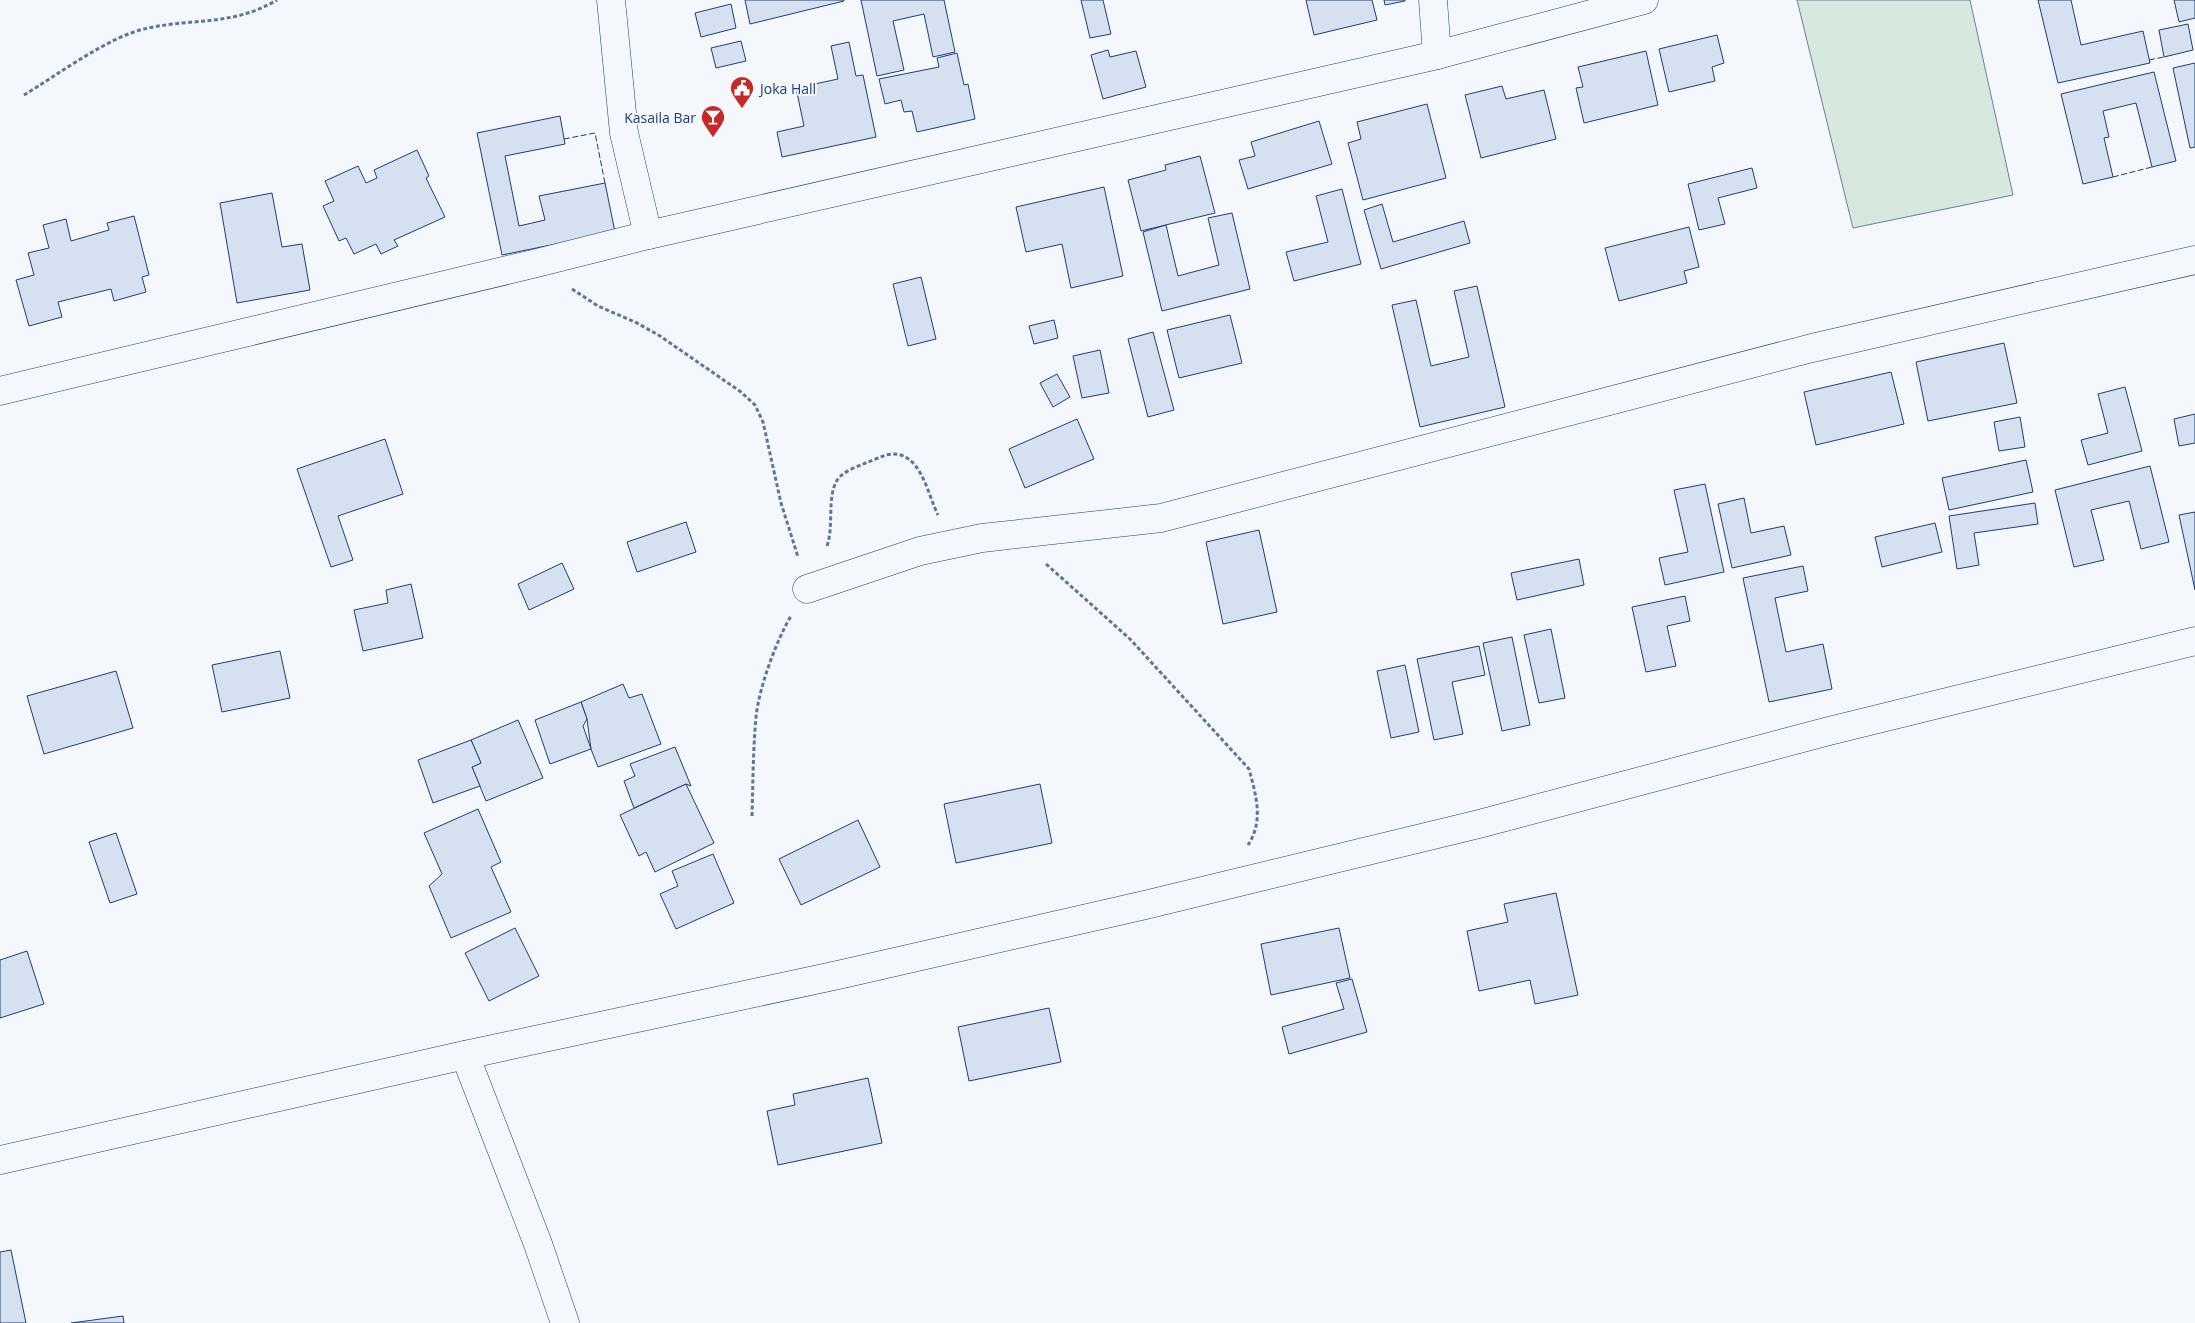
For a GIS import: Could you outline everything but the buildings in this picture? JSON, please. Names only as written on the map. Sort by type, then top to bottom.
[{"type":"street","points":[[611,0],[624,133],[648,235]]},
{"type":"street","points":[[1433,0],[1437,55]]},
{"type":"street","points":[[0,391],[534,264],[648,235],[1437,55],[1644,0]]},
{"type":"street","points":[[807,589],[920,551],[982,538],[1161,518],[1812,348],[2195,260]]},
{"type":"street","points":[[0,1160],[465,1055],[838,975],[1221,886],[1479,824],[1829,731],[2195,641]]},
{"type":"street","points":[[465,1055],[538,1244],[565,1323]]},
{"type":"path","points":[[24,95],[120,36],[148,28],[236,18],[266,7],[277,0]]},
{"type":"path","points":[[534,264],[598,306],[637,323],[660,336],[741,392],[755,405],[763,422],[781,502],[807,589]]},
{"type":"path","points":[[1013,534],[1130,639],[1249,769],[1256,795],[1258,817],[1252,838],[1221,886]]},
{"type":"shaded area","points":[[1797,0],[1970,0],[2013,195],[1853,228]]},
{"type":"fence","points":[[2149,60],[2164,57]]},
{"type":"fence","points":[[564,139],[595,133],[605,183]]},
{"type":"fence","points":[[2113,177],[2152,167]]},
{"type":"place","name":"Joka Hall","points":[[742,109]]},
{"type":"place","name":"Kasaila Bar","points":[[713,138]]}]
